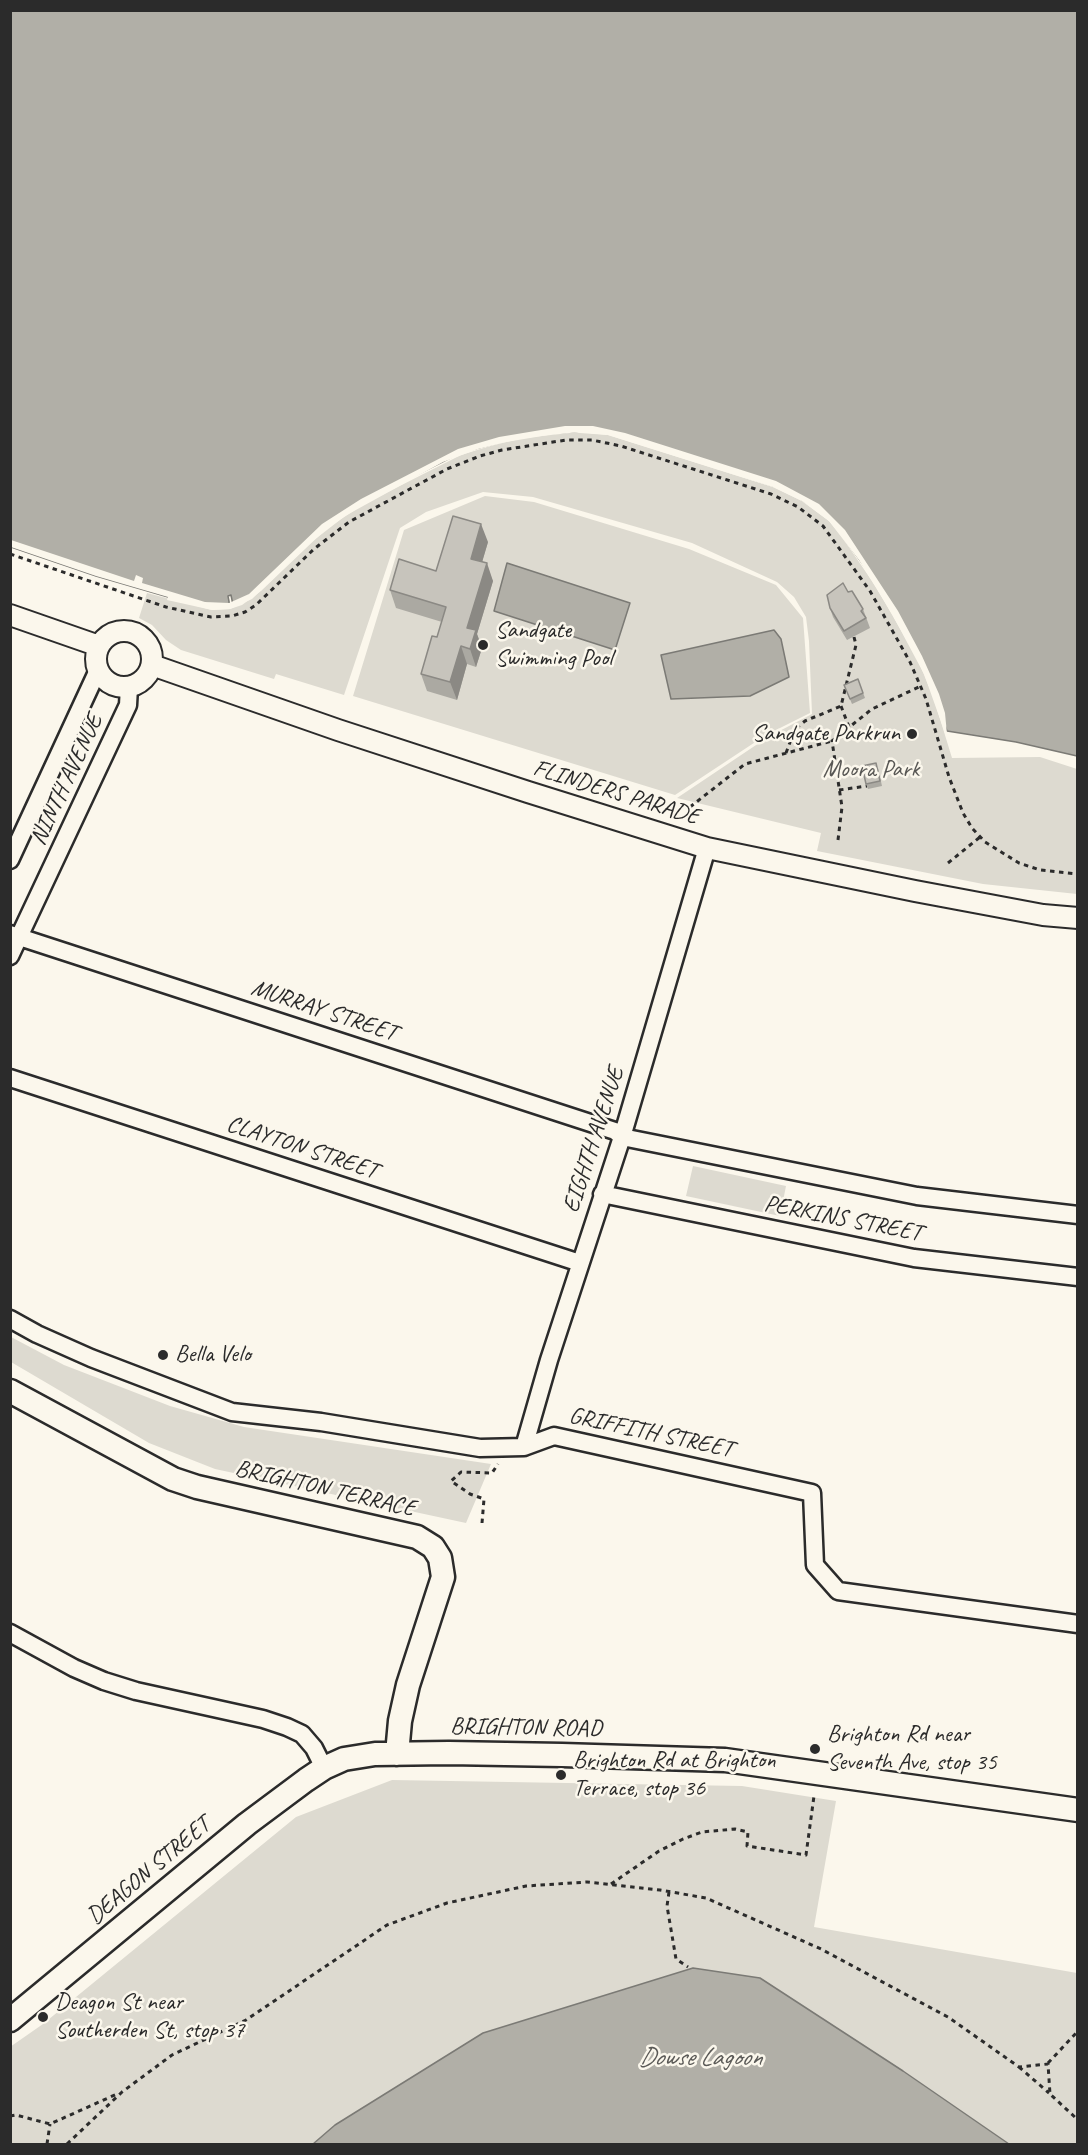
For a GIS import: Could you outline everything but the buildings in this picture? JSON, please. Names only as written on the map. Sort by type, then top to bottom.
[{"type":"main road","name":"BRIGHTON TERRACE","points":[[10,1391],[172,1479],[197,1487],[417,1537],[433,1547],[440,1558],[443,1577],[408,1685],[401,1714],[397,1754]]},
{"type":"main road","name":"BRIGHTON ROAD","points":[[324,1767],[344,1759],[397,1754],[562,1755],[724,1760],[1077,1810]]},
{"type":"main road","name":"DEAGON STREET","points":[[10,2020],[247,1824],[324,1767]]},
{"type":"street","points":[[10,615],[99,646]]},
{"type":"street","points":[[130,631],[146,640],[150,647],[152,665],[144,679],[129,687],[111,684],[98,670],[96,662],[99,646],[112,633],[130,631]]},
{"type":"street","name":"FLINDERS PARADE","points":[[152,665],[349,734],[707,848],[915,891],[1043,915],[1077,918]]},
{"type":"street","name":"NINTH AVENUE","points":[[10,860],[98,670]]},
{"type":"street","name":"NINTH AVENUE","points":[[10,956],[15,936],[128,705],[129,687]]},
{"type":"street","name":"EIGHTH AVENUE","points":[[524,1447],[549,1360],[622,1137],[707,848]]},
{"type":"street","name":"MURRAY STREET","points":[[15,936],[615,1131],[622,1137]]},
{"type":"street","name":"CLAYTON STREET","points":[[10,1078],[580,1263]]},
{"type":"street","name":"PERKINS STREET","points":[[622,1137],[916,1196],[1077,1215]]},
{"type":"street","name":"PERKINS STREET","points":[[602,1194],[914,1258],[1077,1276]]},
{"type":"street","name":"GRIFFITH STREET","points":[[10,1319],[37,1334],[91,1358],[232,1412],[321,1422],[480,1448],[524,1447],[554,1436],[812,1493],[815,1565],[838,1591],[1077,1624]]},
{"type":"street","points":[[10,1632],[74,1668],[104,1681],[136,1691],[263,1719],[287,1727],[302,1734],[314,1748],[324,1767]]},
{"type":"path","points":[[10,554],[166,607],[211,617],[232,616],[256,605],[314,549],[349,522],[447,470],[480,456],[502,450],[566,440],[592,440],[621,446],[771,494],[811,515],[834,539],[870,591],[902,647],[921,686],[963,813],[980,837],[1019,864],[1040,870],[1077,874]]},
{"type":"path","points":[[849,727],[841,706],[856,645],[854,637]]},
{"type":"path","points":[[690,807],[745,764],[832,741],[872,709],[921,686]]},
{"type":"path","points":[[786,753],[795,729],[805,721],[841,706]]},
{"type":"path","points":[[832,741],[842,807],[838,840]]},
{"type":"path","points":[[839,790],[867,786]]},
{"type":"path","points":[[948,863],[980,837]]},
{"type":"path","points":[[482,1523],[484,1499],[460,1488],[451,1481],[461,1472],[492,1473],[498,1467],[500,1457]]},
{"type":"path","points":[[611,1884],[658,1851],[702,1832],[735,1829],[748,1832],[747,1846],[806,1855],[814,1796]]},
{"type":"path","points":[[67,2145],[122,2092],[172,2055],[246,2020],[387,1925],[447,1903],[526,1886],[587,1882],[706,1898],[821,1948],[948,2017],[1019,2067],[1077,2120]]},
{"type":"path","points":[[669,1892],[667,1906],[676,1959],[688,1967]]},
{"type":"path","points":[[1019,2067],[1048,2064],[1077,2031]]},
{"type":"path","points":[[1048,2064],[1050,2094]]},
{"type":"path","points":[[10,2116],[16,2115],[50,2124],[122,2092]]},
{"type":"path","points":[[47,2145],[50,2124]]},
{"type":"green space","name":"Moora Park","points":[[566,432],[608,435],[773,487],[802,501],[829,521],[876,587],[917,658],[933,696],[952,758],[1040,757],[1077,769],[1077,894],[983,884],[817,851],[821,833],[677,798],[768,737],[812,714],[806,617],[794,597],[777,582],[692,543],[533,497],[483,492],[426,512],[400,528],[344,695],[276,674],[274,679],[181,650],[166,640],[152,625],[139,618],[147,593],[212,610],[230,609],[242,605],[261,591],[326,529],[364,504],[461,455],[500,443]]},
{"type":"green space","name":"Sandgate Swimming Pool","points":[[485,496],[534,502],[689,549],[776,585],[803,618],[810,713],[766,735],[675,795],[353,696],[404,530]]},
{"type":"green space","points":[[693,1166],[786,1186],[780,1216],[686,1196]]},
{"type":"green space","points":[[11,1337],[64,1365],[170,1406],[244,1427],[491,1464],[466,1523],[215,1469],[149,1443],[11,1362]]},
{"type":"green space","points":[[392,1780],[742,1786],[836,1801],[814,1927],[1077,1973],[1077,2144],[1009,2144],[903,2071],[693,1968],[483,2033],[335,2125],[313,2144],[11,2144],[10,2047],[43,2024],[296,1817]]},
{"type":"water","points":[[11,11],[1077,11],[1077,756],[1016,742],[947,731],[926,673],[878,585],[830,519],[789,491],[624,437],[593,430],[523,436],[460,453],[363,502],[325,527],[260,589],[233,605],[231,595],[228,596],[230,607],[168,597],[96,576],[11,547]]},
{"type":"water","points":[[507,563],[630,603],[615,650],[494,611]]},
{"type":"water","points":[[774,630],[781,639],[789,677],[750,696],[671,699],[661,655]]},
{"type":"water","name":"Dowse Lagoon","points":[[693,1968],[760,1978],[903,2071],[1009,2144],[313,2144],[335,2125],[483,2033]]},
{"type":"pier","points":[[565,426],[593,426],[625,433],[776,481],[819,504],[845,530],[898,611],[939,694],[945,713],[947,734],[924,674],[892,614],[859,560],[829,521],[802,501],[773,487],[608,435],[579,432],[523,438],[478,449],[443,462],[345,516],[309,544],[252,599],[230,609],[212,610],[167,600],[168,597],[96,576],[11,547],[11,540],[134,581],[136,575],[143,578],[142,583],[205,602],[229,603],[249,594],[322,524],[361,499],[458,449],[499,437]]},
{"type":"place","name":"Sandgate Swimming Pool","points":[[483,645]]},
{"type":"place","name":"Sandgate Parkrun","points":[[912,734]]},
{"type":"place","name":"Bella Velo","points":[[163,1355]]},
{"type":"place","name":"Brighton Rd near Seventh Ave, stop 35","points":[[815,1749]]},
{"type":"place","name":"Brighton Rd at Brighton Terrace, stop 36","points":[[561,1775]]},
{"type":"place","name":"Deagon St near Southerden St, stop 37","points":[[43,2017]]}]
